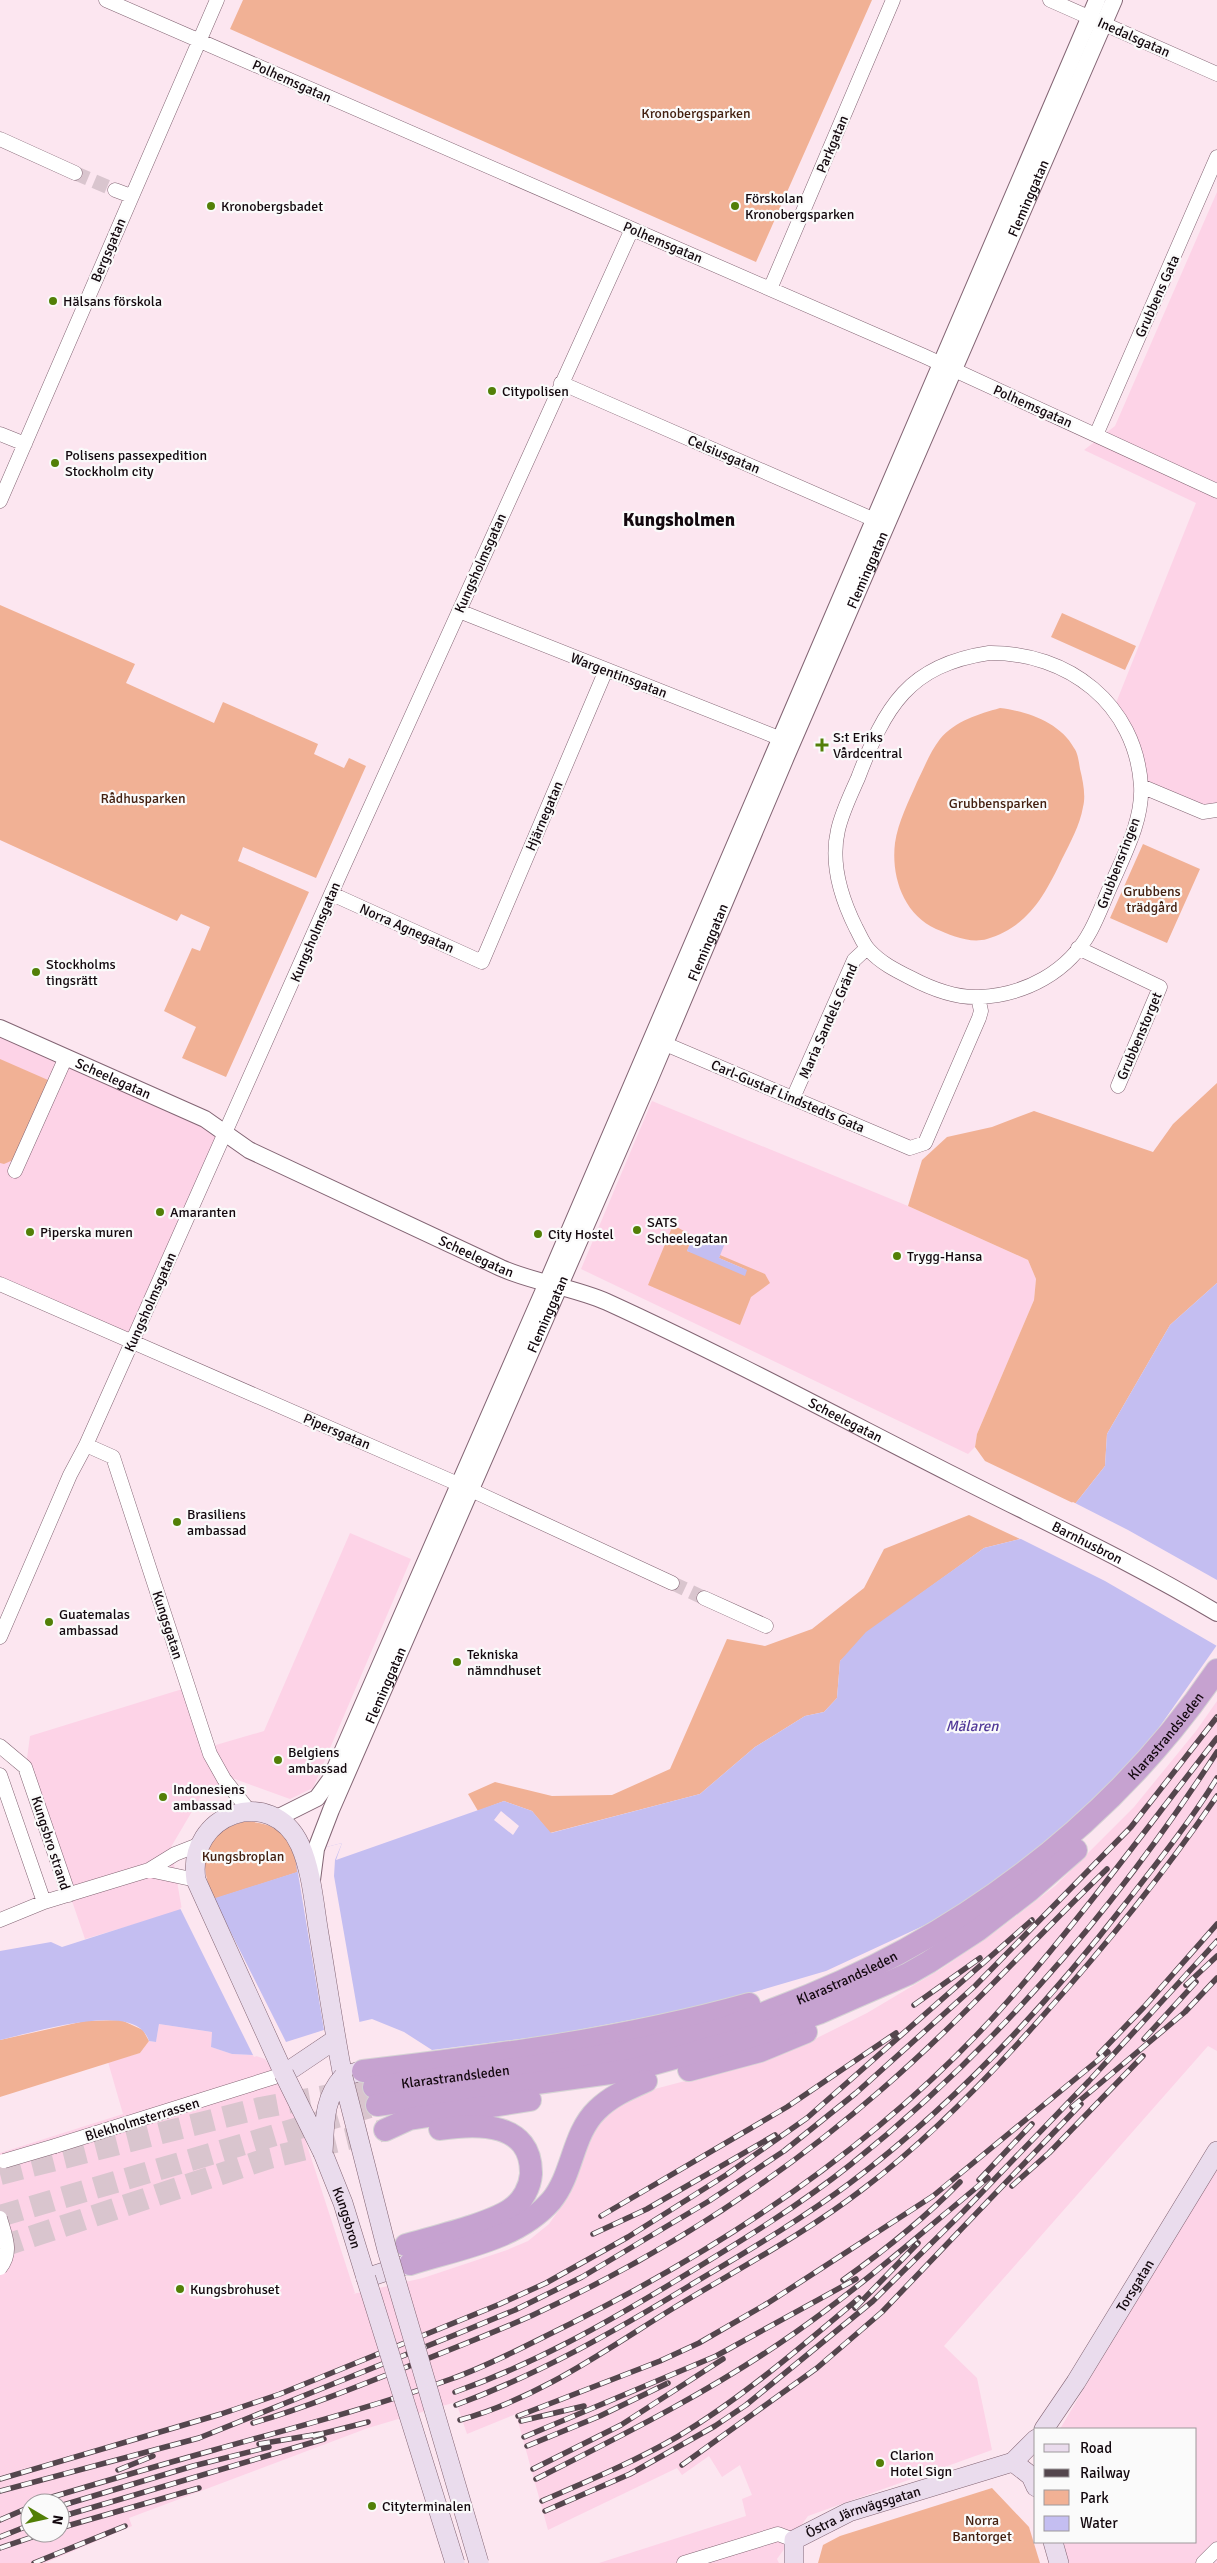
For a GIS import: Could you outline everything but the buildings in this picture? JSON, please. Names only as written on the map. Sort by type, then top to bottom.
[{"type":"highway","name":"Klarastrandsleden","points":[[364,2085],[628,2052],[711,2032],[810,1996],[875,1968],[974,1908],[1076,1832],[1156,1748],[1197,1699],[1217,1670]]},
{"type":"highway","name":"Klarastrandsleden","points":[[364,2085],[632,2070],[760,2034],[819,2013],[908,1974],[978,1930],[1030,1890],[1084,1844],[1166,1756],[1217,1688]]},
{"type":"highway","points":[[399,2257],[511,2210],[523,2199],[530,2181],[531,2161],[524,2145],[510,2133],[491,2127],[464,2125],[411,2133],[385,2130],[409,2119],[646,2081],[760,2051],[793,2038],[856,2007],[908,1974]]},
{"type":"highway","points":[[364,2085],[459,2060],[702,2016],[765,2000],[810,1996]]},
{"type":"highway","points":[[399,2257],[494,2238],[539,2213],[552,2200],[564,2180],[585,2126],[595,2111],[610,2098],[646,2081]]},
{"type":"main road","points":[[197,1884],[194,1866],[198,1845],[220,1821],[229,1816],[250,1812],[277,1818],[287,1825],[309,1851]]},
{"type":"main road","name":"Kungsbron","points":[[309,1851],[312,1887],[336,2039],[364,2085],[399,2257],[440,2436],[479,2563]]},
{"type":"main road","name":"Kungsbron","points":[[197,1884],[284,2074],[323,2153],[343,2203],[416,2444],[455,2563]]},
{"type":"main road","points":[[284,2074],[336,2039]]},
{"type":"main road","points":[[323,2153],[326,2108],[331,2093],[364,2085]]},
{"type":"main road","name":"Torsgatan","points":[[1048,2426],[1217,2151]]},
{"type":"main road","points":[[360,2258],[399,2257]]},
{"type":"main road","points":[[366,2278],[399,2257]]},
{"type":"main road","points":[[416,2444],[440,2436]]},
{"type":"main road","points":[[1034,2441],[1013,2462],[1025,2470],[1034,2482]]},
{"type":"main road","name":"Östra Järnvägsgatan","points":[[794,2540],[849,2512],[1013,2462]]},
{"type":"main road","points":[[794,2540],[794,2563]]},
{"type":"main road","points":[[1053,2543],[1059,2563]]},
{"type":"street","name":"Polhemsgatan","points":[[106,0],[948,367],[1217,492]]},
{"type":"street","name":"Bergsgatan","points":[[0,501],[217,0]]},
{"type":"street","name":"Parkgatan","points":[[770,289],[893,0]]},
{"type":"street","name":"Inedalsgatan","points":[[1050,0],[1217,74]]},
{"type":"street","name":"Fleminggatan","points":[[1097,0],[1097,20]]},
{"type":"street","name":"Fleminggatan","points":[[277,1818],[316,1798],[330,1780],[553,1285],[1097,20],[1114,0]]},
{"type":"street","points":[[0,139],[75,173]]},
{"type":"street","name":"Grubbens Gata","points":[[1096,435],[1217,157]]},
{"type":"street","points":[[115,190],[131,196]]},
{"type":"street","name":"Kungsholmsgatan","points":[[0,1636],[70,1475],[86,1444],[226,1134],[561,383],[632,229]]},
{"type":"street","name":"Celsiusgatan","points":[[561,383],[881,522]]},
{"type":"street","points":[[0,434],[25,444]]},
{"type":"street","name":"Fleminggatan","points":[[658,1041],[779,738],[881,522]]},
{"type":"street","name":"Wargentinsgatan","points":[[459,611],[779,738]]},
{"type":"street","name":"Grubbensringen","points":[[1010,653],[1046,661],[1072,672],[1090,685],[1117,714],[1133,746],[1141,786],[1135,826],[1091,932],[1061,968],[1033,986],[978,997],[952,994],[919,983],[886,966],[867,948],[843,901],[836,867],[837,831],[878,726],[901,693],[930,672],[969,656],[1010,653]]},
{"type":"street","name":"Hjärnegatan","points":[[482,962],[606,670]]},
{"type":"street","points":[[1141,786],[1203,812],[1217,810]]},
{"type":"street","name":"Norra Agnegatan","points":[[332,894],[482,962]]},
{"type":"street","name":"Maria Sandels Gränd","points":[[793,1098],[854,960],[867,948]]},
{"type":"street","name":"Grubbenstorget","points":[[1078,948],[1160,986],[1118,1086]]},
{"type":"street","name":"Carl-Gustaf Lindstedts Gata","points":[[658,1041],[910,1148],[925,1143],[979,1018],[981,1011],[978,997]]},
{"type":"street","name":"Scheelegatan","points":[[0,1028],[205,1119],[250,1150],[492,1264],[517,1275],[605,1302],[775,1382],[956,1477]]},
{"type":"street","points":[[15,1172],[66,1057]]},
{"type":"street","name":"Pipersgatan","points":[[0,1284],[464,1486],[672,1583]]},
{"type":"street","name":"Kungsgatan","points":[[86,1444],[113,1458],[210,1754],[224,1779],[250,1812]]},
{"type":"street","name":"Barnhusbron","points":[[956,1477],[1098,1546],[1217,1613]]},
{"type":"street","name":"Fleminggatan","points":[[309,1851],[464,1486]]},
{"type":"street","points":[[704,1598],[766,1626]]},
{"type":"street","points":[[0,1746],[25,1766]]},
{"type":"street","name":"Kungsbro strand","points":[[0,1920],[44,1902],[70,1895],[25,1766],[1,1776],[44,1902]]},
{"type":"street","points":[[70,1895],[149,1870],[175,1854],[198,1845]]},
{"type":"street","points":[[149,1870],[197,1884]]},
{"type":"street","name":"Blekholmsterrassen","points":[[0,2163],[284,2074]]},
{"type":"street","points":[[0,2218],[8,2250],[6,2259],[0,2268]]},
{"type":"street","name":"Östra Järnvägsgatan","points":[[684,2563],[778,2534],[794,2540]]},
{"type":"street","points":[[1204,2563],[1217,2549]]},
{"type":"shaded area","points":[[1217,192],[1217,807],[1202,811],[1142,785],[1114,708],[1196,503],[1084,450],[1115,426]]},
{"type":"shaded area","points":[[0,1029],[227,1129],[132,1341],[0,1284]]},
{"type":"shaded area","points":[[652,1101],[908,1206],[1028,1260],[1036,1279],[1034,1300],[977,1434],[975,1447],[968,1454],[581,1269]]},
{"type":"shaded area","points":[[350,1533],[411,1559],[313,1788],[290,1799],[235,1779],[204,1791],[171,1847],[182,1910],[85,1939],[26,1766],[30,1736],[189,1687],[209,1747],[264,1731]]},
{"type":"shaded area","points":[[1217,1701],[1217,2051],[1208,2046],[944,2346],[977,2378],[992,2450],[808,2516],[777,2559],[779,2563],[599,2563],[746,2516],[742,2499],[752,2495],[740,2465],[722,2477],[709,2456],[682,2475],[677,2468],[548,2530],[516,2414],[467,2434],[456,2402],[368,2428],[129,2518],[132,2526],[45,2563],[0,2563],[0,2153],[123,2114],[108,2062],[140,2053],[149,2041],[156,2042],[159,2024],[212,2032],[211,2047],[232,2054],[253,2055],[265,2059],[293,2102],[355,2293],[353,2294],[423,2278],[507,2250],[528,2241],[549,2224],[570,2194],[592,2131],[605,2113],[628,2096],[746,2065],[815,2039],[867,2013],[941,1969],[999,1929],[1055,1886],[1134,1807],[1196,1731]]},
{"type":"shaded area","points":[[1217,2164],[1217,2563],[1069,2563],[1062,2543],[1197,2543],[1197,2428],[1061,2428]]},
{"type":"green space","name":"Kronobergsparken","points":[[243,0],[872,0],[756,262],[230,29]]},
{"type":"green space","name":"Rådhusparken","points":[[0,605],[135,664],[126,683],[214,723],[223,702],[318,744],[314,754],[344,768],[349,758],[366,766],[316,878],[243,847],[238,861],[309,892],[226,1077],[182,1058],[196,1027],[164,1011],[192,948],[200,951],[210,927],[181,914],[177,921],[0,840]]},
{"type":"green space","points":[[1062,613],[1136,646],[1125,670],[1051,637]]},
{"type":"green space","name":"Grubbensparken","points":[[1000,708],[1042,719],[1068,739],[1078,758],[1084,788],[1084,803],[1080,820],[1071,840],[1049,885],[1034,908],[1014,926],[1001,934],[987,939],[967,940],[936,929],[915,914],[907,904],[895,868],[895,843],[907,804],[927,760],[940,739],[960,723]]},
{"type":"green space","name":"Grubbens trädgård","points":[[1143,844],[1200,869],[1167,943],[1110,918]]},
{"type":"green space","points":[[0,1059],[48,1080],[13,1160],[4,1164],[0,1163]]},
{"type":"green space","points":[[1217,1083],[1217,1283],[1170,1325],[1107,1434],[1105,1466],[1075,1504],[985,1461],[975,1447],[977,1434],[1034,1300],[1036,1279],[1028,1260],[908,1206],[922,1160],[947,1137],[992,1127],[1034,1111],[1153,1152],[1173,1124]]},
{"type":"green space","points":[[673,1225],[693,1236],[687,1251],[747,1270],[719,1258],[720,1255],[765,1274],[770,1283],[751,1297],[740,1325],[648,1285]]},
{"type":"green space","points":[[969,1515],[1020,1539],[984,1548],[912,1600],[840,1661],[837,1698],[824,1712],[805,1716],[755,1747],[700,1794],[550,1833],[532,1811],[504,1801],[478,1811],[468,1794],[495,1782],[552,1796],[612,1795],[670,1769],[727,1639],[765,1646],[812,1629],[864,1588],[884,1549]]},
{"type":"green space","name":"Kungsbroplan","points":[[243,1822],[266,1824],[282,1834],[292,1850],[298,1872],[214,1899],[206,1874],[205,1862],[207,1852],[211,1842],[218,1834],[229,1827]]},
{"type":"green space","points":[[121,2020],[143,2030],[149,2041],[140,2053],[0,2097],[0,2040],[85,2021]]},
{"type":"green space","name":"Norra Bantorget","points":[[992,2488],[1029,2527],[1040,2563],[818,2563],[823,2545],[840,2536]]},
{"type":"water","points":[[693,1236],[708,1243],[711,1237],[725,1243],[719,1258],[747,1270],[745,1276],[687,1251]]},
{"type":"water","name":"Mälaren","points":[[1217,1283],[1217,1645],[1158,1729],[1096,1802],[987,1889],[925,1925],[826,1971],[710,2005],[551,2035],[432,2050],[404,2032],[372,2019],[325,2030],[253,2055],[232,2054],[211,2047],[212,2032],[159,2024],[156,2042],[149,2041],[143,2031],[132,2024],[115,2020],[74,2023],[0,2040],[0,1951],[51,1942],[62,1947],[297,1872],[295,1855],[342,1843],[336,1860],[504,1801],[532,1811],[551,1833],[700,1794],[755,1747],[805,1716],[824,1712],[837,1698],[840,1661],[866,1632],[984,1548],[1020,1539],[1075,1504],[1105,1466],[1107,1434],[1170,1325]]},
{"type":"pier","points":[[1073,1502],[1128,1530],[1217,1580],[1217,1646],[1105,1581],[1017,1537]]},
{"type":"pier","points":[[501,1811],[519,1826],[513,1835],[494,1820]]},
{"type":"pier","points":[[342,1843],[335,1860],[334,1876],[360,2025],[325,2032],[254,2057],[180,1908],[213,1897],[286,2042],[324,2030],[295,1855]]},
{"type":"tunnel","points":[[75,173],[115,190]]},
{"type":"tunnel","points":[[672,1583],[704,1598]]},
{"type":"tunnel","points":[[0,2174],[260,2108],[374,2087]]},
{"type":"tunnel","points":[[0,2216],[377,2105]]},
{"type":"tunnel","points":[[0,2247],[269,2158],[385,2130]]},
{"type":"railway","points":[[0,2491],[199,2438],[457,2334],[515,2310],[582,2277],[709,2201],[784,2151],[856,2093],[975,1986],[1131,1827],[1217,1717]]},
{"type":"railway","points":[[66,2493],[363,2408],[467,2373],[526,2346],[630,2292],[748,2222],[805,2183],[859,2142],[912,2097],[961,2051],[1008,2001],[1062,1937],[1217,1738]]},
{"type":"railway","points":[[455,2392],[513,2369],[569,2342],[677,2280],[808,2196],[850,2165],[903,2121],[954,2074],[1050,1973],[1138,1865],[1217,1752]]},
{"type":"railway","points":[[456,2405],[517,2380],[633,2320],[791,2224],[831,2197],[889,2153],[962,2087],[1031,2017],[1095,1942],[1161,1858],[1217,1778]]},
{"type":"railway","points":[[460,2420],[489,2411],[517,2399],[596,2357],[817,2222],[887,2170],[956,2108],[1020,2042],[1110,1938],[1154,1883],[1217,1796]]},
{"type":"railway","points":[[253,2423],[348,2390],[533,2315],[626,2268],[715,2214],[801,2155],[911,2064],[1107,1869]]},
{"type":"railway","points":[[0,2479],[221,2414],[280,2394],[500,2304],[546,2283],[628,2237],[726,2175],[807,2118],[1032,1920]]},
{"type":"railway","points":[[1099,2054],[1144,2007],[1217,1924]]},
{"type":"railway","points":[[545,2511],[630,2474],[715,2426],[746,2405],[873,2301],[962,2213],[1089,2081],[1217,1941]]},
{"type":"railway","points":[[1186,1985],[1217,1956]]},
{"type":"railway","points":[[914,2005],[980,1958]]},
{"type":"railway","points":[[1072,2107],[1185,2012],[1217,1978]]},
{"type":"railway","points":[[1144,2039],[1196,1982]]},
{"type":"railway","points":[[601,2216],[787,2107],[896,2033]]},
{"type":"railway","points":[[518,2416],[660,2361],[699,2343],[768,2303],[933,2196],[1108,2052]]},
{"type":"railway","points":[[1012,2186],[1049,2153],[1143,2056]]},
{"type":"railway","points":[[682,2465],[817,2368],[882,2312],[1081,2104]]},
{"type":"railway","points":[[979,2180],[1032,2124]]},
{"type":"railway","points":[[593,2234],[647,2209],[775,2135]]},
{"type":"railway","points":[[536,2479],[702,2392],[765,2353],[796,2332],[894,2257],[988,2178]]},
{"type":"railway","points":[[843,2280],[904,2234],[960,2182]]},
{"type":"railway","points":[[855,2308],[918,2243]]},
{"type":"railway","points":[[524,2437],[716,2356],[856,2279]]},
{"type":"railway","points":[[542,2501],[644,2455],[701,2422],[771,2371],[859,2298]]},
{"type":"railway","points":[[533,2469],[621,2425],[723,2359]]},
{"type":"railway","points":[[527,2446],[600,2416],[668,2383]]},
{"type":"railway","points":[[521,2421],[584,2406]]},
{"type":"railway","points":[[313,2436],[368,2422]]},
{"type":"railway","points":[[259,2444],[319,2434]]},
{"type":"railway","points":[[70,2514],[324,2439]]},
{"type":"railway","points":[[70,2503],[193,2466],[269,2447]]},
{"type":"railway","points":[[118,2470],[153,2456]]},
{"type":"railway","points":[[70,2525],[199,2488]]},
{"type":"railway","points":[[0,2520],[20,2511]]},
{"type":"railway","points":[[34,2563],[125,2526]]},
{"type":"railway","points":[[0,2537],[20,2529]]},
{"type":"railway","points":[[0,2548],[20,2541]]},
{"type":"place","name":"Kronobergsbadet","points":[[211,206]]},
{"type":"place","name":"Förskolan Kronobergsparken","points":[[735,206]]},
{"type":"place","name":"Hälsans förskola","points":[[53,301]]},
{"type":"place","name":"Citypolisen","points":[[492,391]]},
{"type":"place","name":"Polisens passexpedition Stockholm city","points":[[55,463]]},
{"type":"place","name":"S:t Eriks Vårdcentral","points":[[822,745]]},
{"type":"place","name":"Stockholms tingsrätt","points":[[36,972]]},
{"type":"place","name":"Amaranten","points":[[160,1212]]},
{"type":"place","name":"SATS Scheelegatan","points":[[637,1230]]},
{"type":"place","name":"Piperska muren","points":[[30,1232]]},
{"type":"place","name":"City Hostel","points":[[538,1234]]},
{"type":"place","name":"Trygg-Hansa","points":[[897,1256]]},
{"type":"place","name":"Brasiliens ambassad","points":[[177,1522]]},
{"type":"place","name":"Guatemalas ambassad","points":[[49,1622]]},
{"type":"place","name":"Tekniska nämndhuset","points":[[457,1662]]},
{"type":"place","name":"Belgiens ambassad","points":[[278,1760]]},
{"type":"place","name":"Indonesiens ambassad","points":[[163,1797]]},
{"type":"place","name":"Kungsbrohuset","points":[[180,2289]]},
{"type":"place","name":"Clarion Hotel Sign","points":[[880,2463]]},
{"type":"place","name":"Cityterminalen","points":[[372,2506]]},
{"type":"district","name":"Kungsholmen","points":[[679,519]]}]
